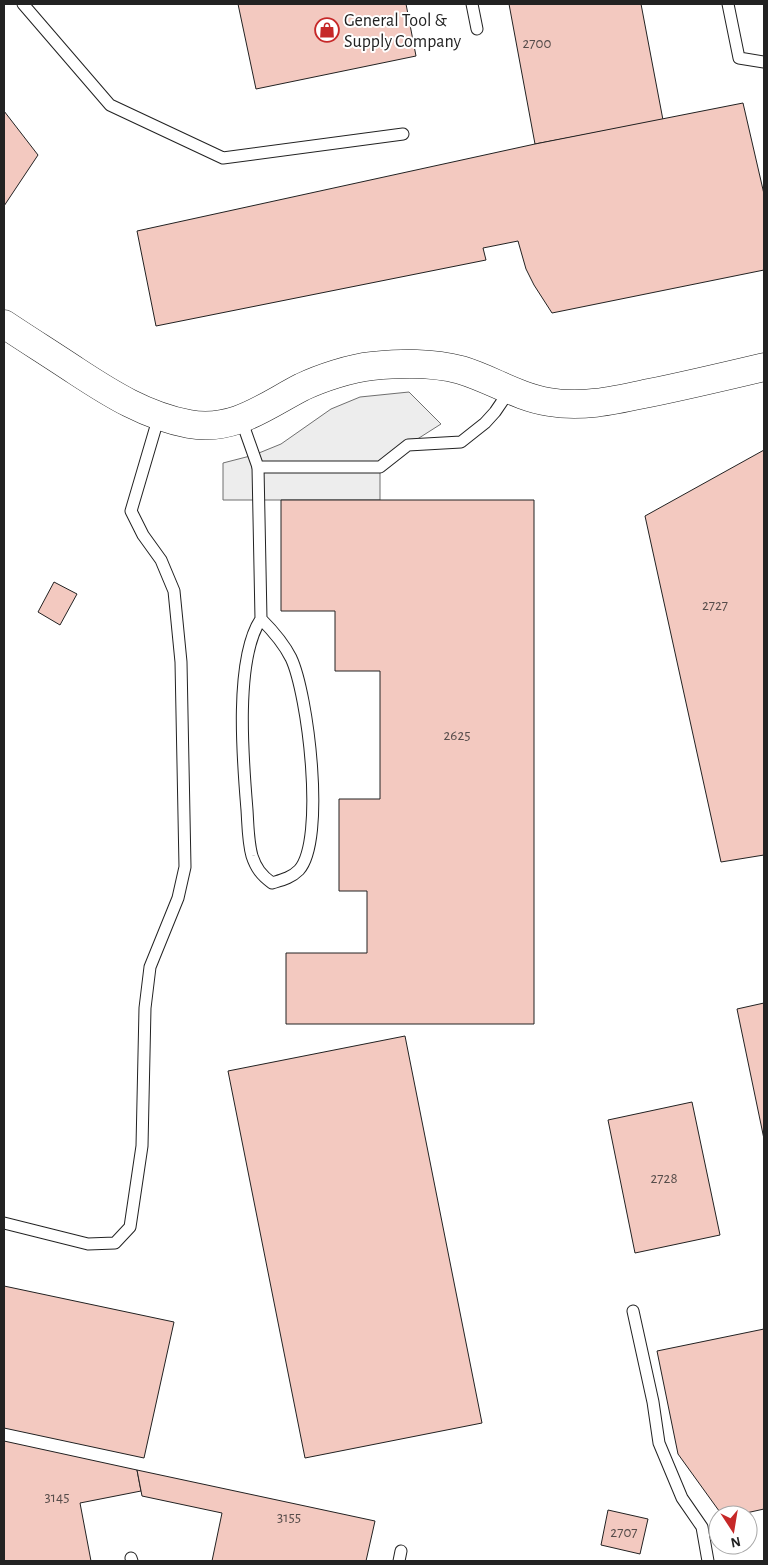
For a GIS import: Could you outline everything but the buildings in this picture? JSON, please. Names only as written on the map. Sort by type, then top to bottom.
[{"type":"street","points":[[4,324],[116,397],[159,416],[191,425],[223,424],[241,419],[272,405],[303,387],[331,376],[369,366],[433,364],[461,370],[510,390],[550,403],[589,404],[620,400],[764,367]]},
{"type":"lane","points":[[23,4],[110,105],[223,158],[403,134]]},
{"type":"lane","points":[[472,4],[477,29]]},
{"type":"lane","points":[[728,4],[739,58],[764,62]]},
{"type":"lane","points":[[258,467],[380,467],[408,445],[461,442],[485,423],[510,390]]},
{"type":"lane","points":[[4,1223],[88,1244],[115,1243],[130,1228],[142,1146],[145,1008],[150,967],[178,898],[185,868],[182,662],[174,591],[161,560],[143,535],[131,511],[159,416]]},
{"type":"lane","points":[[241,419],[258,467],[261,619],[250,638],[245,669],[244,762],[252,855],[260,875],[272,882],[290,877],[300,869],[306,855],[312,824],[313,797],[309,738],[303,695],[291,659],[280,639],[261,619]]},
{"type":"lane","points":[[633,1311],[653,1402],[659,1443],[682,1498],[702,1527],[708,1561]]},
{"type":"shaded area","points":[[409,392],[441,424],[408,445],[380,467],[380,500],[223,500],[223,463],[254,455],[281,444],[331,409],[360,397]]},
{"type":"place","name":"General Tool & Supply Company","points":[[327,30]]}]
